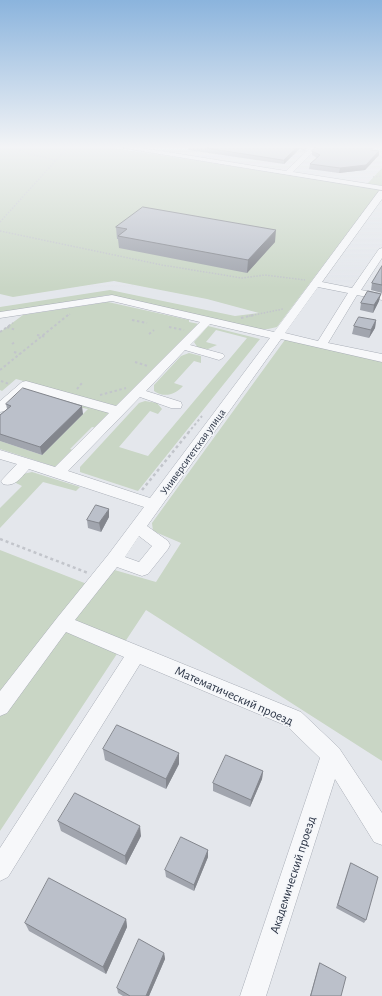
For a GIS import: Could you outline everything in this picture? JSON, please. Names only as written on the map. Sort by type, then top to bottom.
[{"type":"street","name":"Университетская улица","points":[[0,707],[138,527],[278,336],[310,282],[375,210],[381,194]]},
{"type":"street","points":[[322,344],[354,292],[382,251]]},
{"type":"street","points":[[310,282],[382,297]]},
{"type":"street","points":[[0,315],[112,298],[214,322],[382,358]]},
{"type":"street","points":[[3,327],[20,312]]},
{"type":"street","points":[[58,473],[182,346],[214,322]]},
{"type":"street","points":[[182,346],[219,356]]},
{"type":"street","points":[[0,408],[26,385],[108,409],[120,411]]},
{"type":"street","points":[[138,392],[176,405]]},
{"type":"street","points":[[0,454],[154,505]]},
{"type":"street","points":[[8,481],[27,463]]},
{"type":"street","points":[[114,559],[142,570],[162,545],[138,527]]},
{"type":"street","name":"Математический проезд","points":[[63,623],[294,719],[332,755],[382,834]]},
{"type":"street","points":[[0,869],[136,654]]},
{"type":"street","name":"Академический проезд","points":[[253,996],[332,755]]},
{"type":"path","points":[[0,222],[24,194]]},
{"type":"path","points":[[0,231],[162,265],[242,278],[251,275],[278,276],[310,282]]},
{"type":"path","points":[[214,322],[284,308]]},
{"type":"path","points":[[0,370],[75,310]]},
{"type":"path","points":[[132,320],[147,323]]},
{"type":"path","points":[[3,327],[16,330]]},
{"type":"path","points":[[169,327],[184,330]]},
{"type":"path","points":[[149,334],[154,330]]},
{"type":"path","points":[[37,335],[46,337]]},
{"type":"path","points":[[14,352],[20,354]]},
{"type":"path","points":[[134,362],[149,366]]},
{"type":"path","points":[[0,365],[4,366]]},
{"type":"path","points":[[1,381],[10,384]]},
{"type":"path","points":[[139,494],[204,413]]},
{"type":"path","points":[[0,539],[100,577]]},
{"type":"green space","points":[[0,194],[376,194],[277,327],[257,329],[108,295],[0,313],[0,307],[110,290],[235,316],[259,313],[207,299],[114,281],[13,297],[0,294]]},
{"type":"green space","points":[[108,302],[189,320],[189,322],[199,324],[117,406],[16,379],[2,391],[0,390],[0,332],[23,315]]},
{"type":"green space","points":[[208,326],[260,339],[138,491],[80,472],[80,467],[139,403],[145,401],[157,403],[162,409],[158,414],[150,411],[119,447],[148,456],[247,338],[216,330],[206,342],[217,345],[208,349],[198,348],[194,342]]},
{"type":"green space","points":[[287,337],[382,358],[382,761],[146,610],[0,831],[0,550],[87,584],[111,569],[156,582],[181,543],[153,531],[152,523]]},
{"type":"green space","points":[[189,353],[201,356],[201,363],[194,361],[174,383],[183,386],[176,392],[165,395],[154,391],[154,385],[181,356]]},
{"type":"green space","points":[[32,390],[117,413],[101,429],[92,427],[70,449],[78,452],[62,469],[0,449],[0,441],[42,455],[88,409],[25,396]]},
{"type":"green space","points":[[32,472],[80,487],[76,491],[43,482],[0,528],[0,508],[22,486],[14,482],[23,474]]},
{"type":"building","points":[[143,207],[276,230],[248,260],[118,236],[127,229],[116,227]]},
{"type":"building","points":[[382,266],[382,285],[372,283]]},
{"type":"building","points":[[368,291],[381,294],[374,305],[361,303]]},
{"type":"building","points":[[359,317],[376,320],[371,330],[354,326]]},
{"type":"building","points":[[23,388],[82,406],[40,447],[0,434],[0,415],[11,406],[6,404]]},
{"type":"building","points":[[96,505],[109,509],[99,523],[87,520]]},
{"type":"building","points":[[117,725],[179,753],[166,779],[103,749]]},
{"type":"building","points":[[226,755],[263,771],[251,800],[213,783]]},
{"type":"building","points":[[75,793],[140,826],[125,856],[58,821]]},
{"type":"building","points":[[181,837],[208,850],[194,885],[165,870]]},
{"type":"building","points":[[351,863],[378,877],[366,920],[338,905]]},
{"type":"building","points":[[49,878],[126,919],[103,967],[25,923]]},
{"type":"building","points":[[139,939],[164,953],[146,996],[130,996],[117,988]]},
{"type":"building","points":[[320,963],[346,977],[341,996],[311,996]]}]
